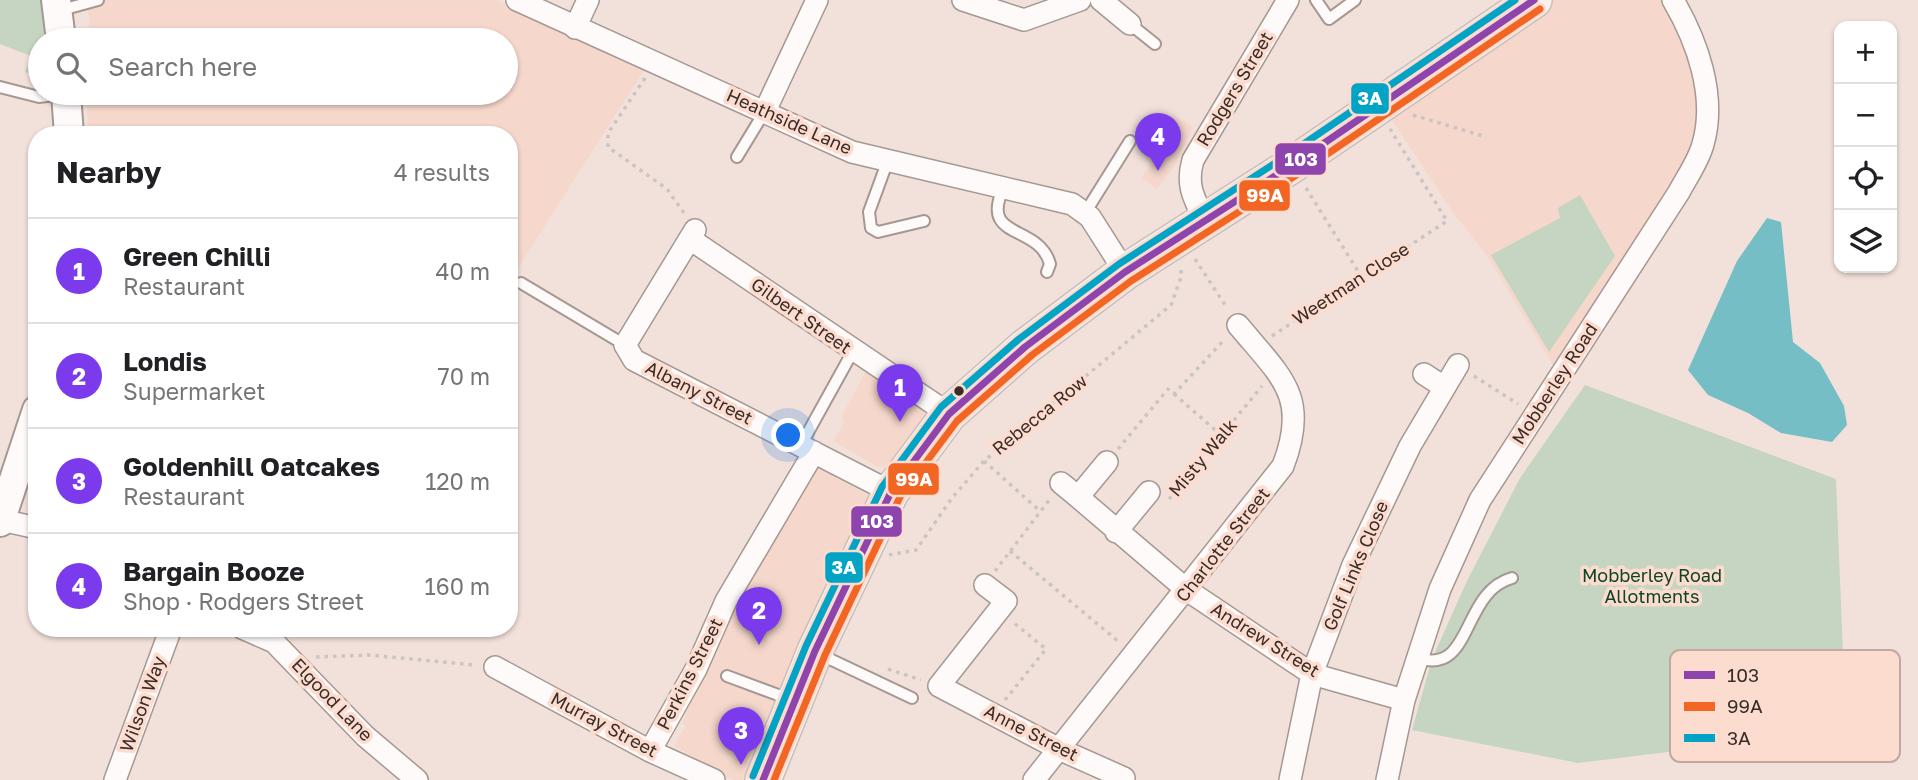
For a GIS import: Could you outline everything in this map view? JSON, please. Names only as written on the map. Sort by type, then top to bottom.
[{"type":"main road","points":[[763,780],[815,651],[891,492],[948,414],[1025,347],[1125,272],[1292,165],[1534,0]]},
{"type":"street","name":"Heathside Lane","points":[[517,0],[852,152],[1073,204],[1084,213]]},
{"type":"street","points":[[575,28],[588,0]]},
{"type":"street","points":[[765,111],[817,0]]},
{"type":"street","points":[[962,0],[1024,20],[1080,0]]},
{"type":"street","points":[[1101,0],[1130,24]]},
{"type":"street","name":"Rodgers Street","points":[[1192,228],[1188,176],[1193,160],[1288,0]]},
{"type":"street","name":"Mobberley Road","points":[[1387,780],[1404,700],[1440,589],[1480,500],[1679,192],[1703,145],[1707,115],[1704,85],[1689,28],[1673,0]]},
{"type":"street","points":[[57,6],[60,28]]},
{"type":"street","points":[[67,105],[68,126]]},
{"type":"street","points":[[1084,213],[1125,272]]},
{"type":"street","points":[[625,345],[692,234]]},
{"type":"street","name":"Gilbert Street","points":[[692,234],[853,351],[948,414]]},
{"type":"street","name":"Charlotte Street","points":[[1034,780],[1061,750],[1283,467],[1293,439],[1296,410],[1285,383],[1238,325]]},
{"type":"street","name":"Albany Street","points":[[625,345],[634,360],[891,492]]},
{"type":"street","name":"Golf Links Close","points":[[1290,780],[1312,674],[1374,516],[1458,365]]},
{"type":"street","points":[[1424,374],[1444,387]]},
{"type":"street","points":[[28,436],[2,513],[28,524]]},
{"type":"street","name":"Perkins Street","points":[[650,751],[696,670],[726,601],[807,449]]},
{"type":"street","points":[[1070,490],[1107,462]]},
{"type":"street","name":"Andrew Street","points":[[1070,490],[1187,590],[1312,674],[1404,700]]},
{"type":"street","points":[[1116,532],[1156,499]]},
{"type":"street","points":[[985,585],[1006,601],[998,610]]},
{"type":"street","name":"Anne Street","points":[[998,610],[939,686],[1004,724],[1124,778]]},
{"type":"street","name":"Wilson Way","points":[[115,780],[168,637]]},
{"type":"street","name":"Elgood Lane","points":[[263,637],[274,642],[293,659],[365,736],[417,780]]},
{"type":"street","name":"Murray Street","points":[[495,667],[650,751],[714,780]]},
{"type":"lane","points":[[57,6],[99,0]]},
{"type":"lane","points":[[1316,0],[1329,19],[1355,0]]},
{"type":"lane","points":[[1130,24],[1155,44]]},
{"type":"lane","points":[[0,87],[28,94]]},
{"type":"lane","points":[[737,157],[765,111]]},
{"type":"lane","points":[[1084,213],[1130,141]]},
{"type":"lane","points":[[888,160],[869,212],[871,228],[878,232],[924,221]]},
{"type":"lane","points":[[1004,187],[997,202],[998,217],[1002,224],[1044,250],[1049,264],[1047,272]]},
{"type":"lane","points":[[521,283],[625,345]]},
{"type":"lane","points":[[807,449],[853,351]]},
{"type":"lane","points":[[1418,658],[1432,662],[1450,656],[1460,643],[1481,599],[1498,582],[1512,578]]},
{"type":"lane","points":[[815,651],[912,698]]},
{"type":"lane","points":[[727,677],[795,701]]},
{"type":"path","points":[[656,61],[608,133],[608,146],[667,189],[692,234]]},
{"type":"path","points":[[1378,106],[1483,136]]},
{"type":"path","name":"Weetman Close","points":[[1256,347],[1447,221],[1378,106]]},
{"type":"path","points":[[1292,165],[1362,276]]},
{"type":"path","points":[[1174,394],[1238,325],[1192,228]]},
{"type":"path","name":"Rebecca Row","points":[[859,560],[916,550],[952,498],[984,461],[1171,305],[1181,277],[1192,228]]},
{"type":"path","points":[[1458,365],[1535,415]]},
{"type":"path","name":"Misty Walk","points":[[1156,499],[1221,435],[1275,370]]},
{"type":"path","points":[[1107,462],[1168,389],[1221,435]]},
{"type":"path","points":[[984,461],[1041,511]]},
{"type":"path","points":[[985,585],[1041,511],[1070,490]]},
{"type":"path","points":[[1010,551],[1135,656]]},
{"type":"path","points":[[998,610],[1046,649],[1004,724]]},
{"type":"path","points":[[293,659],[369,655],[495,667]]},
{"type":"shaded area","points":[[85,0],[496,0],[646,67],[518,268],[518,126],[88,126],[87,105],[518,105],[518,28],[88,28],[90,21]]},
{"type":"shaded area","points":[[1550,0],[1663,0],[1684,34],[1697,100],[1697,129],[1691,151],[1617,270],[1553,365],[1486,254],[1454,214],[1388,114]]},
{"type":"shaded area","points":[[1172,115],[1193,127],[1175,165],[1157,189],[1141,178],[1152,163],[1146,159]]},
{"type":"shaded area","points":[[867,369],[928,414],[890,465],[878,467],[833,441],[844,423],[842,416]]},
{"type":"shaded area","points":[[816,466],[872,498],[785,679],[743,780],[733,780],[674,746],[686,726],[682,723],[741,587]]},
{"type":"green space","points":[[0,0],[48,0],[52,28],[28,28],[28,55],[0,44]]},
{"type":"green space","points":[[1580,195],[1615,256],[1549,352],[1491,255],[1560,218],[1558,208]]},
{"type":"green space","name":"Mobberley Road Allotments","points":[[1585,385],[1836,479],[1843,650],[1670,650],[1670,752],[1578,763],[1412,730],[1432,659],[1466,583],[1520,478]]},
{"type":"water","points":[[1767,218],[1781,222],[1793,342],[1820,363],[1844,406],[1847,425],[1832,442],[1781,433],[1748,413],[1708,395],[1688,370],[1737,261]]},
{"type":"transit line","name":"3A","points":[[753,776],[806,646],[882,487],[941,407],[1019,339],[1119,264],[1286,156],[1515,0]]},
{"type":"transit line","name":"103","points":[[763,780],[815,651],[891,492],[949,414],[1025,347],[1125,272],[1292,165],[1534,0]]},
{"type":"transit line","name":"99A","points":[[774,780],[825,655],[900,497],[957,421],[1032,355],[1131,281],[1298,174],[1540,9]]},
{"type":"place","name":"Bargain Booze","points":[[1158,171]]},
{"type":"place","name":"Green Chilli","points":[[900,422]]},
{"type":"place","name":"Londis","points":[[759,645]]},
{"type":"place","name":"Goldenhill Oatcakes","points":[[741,765]]}]
